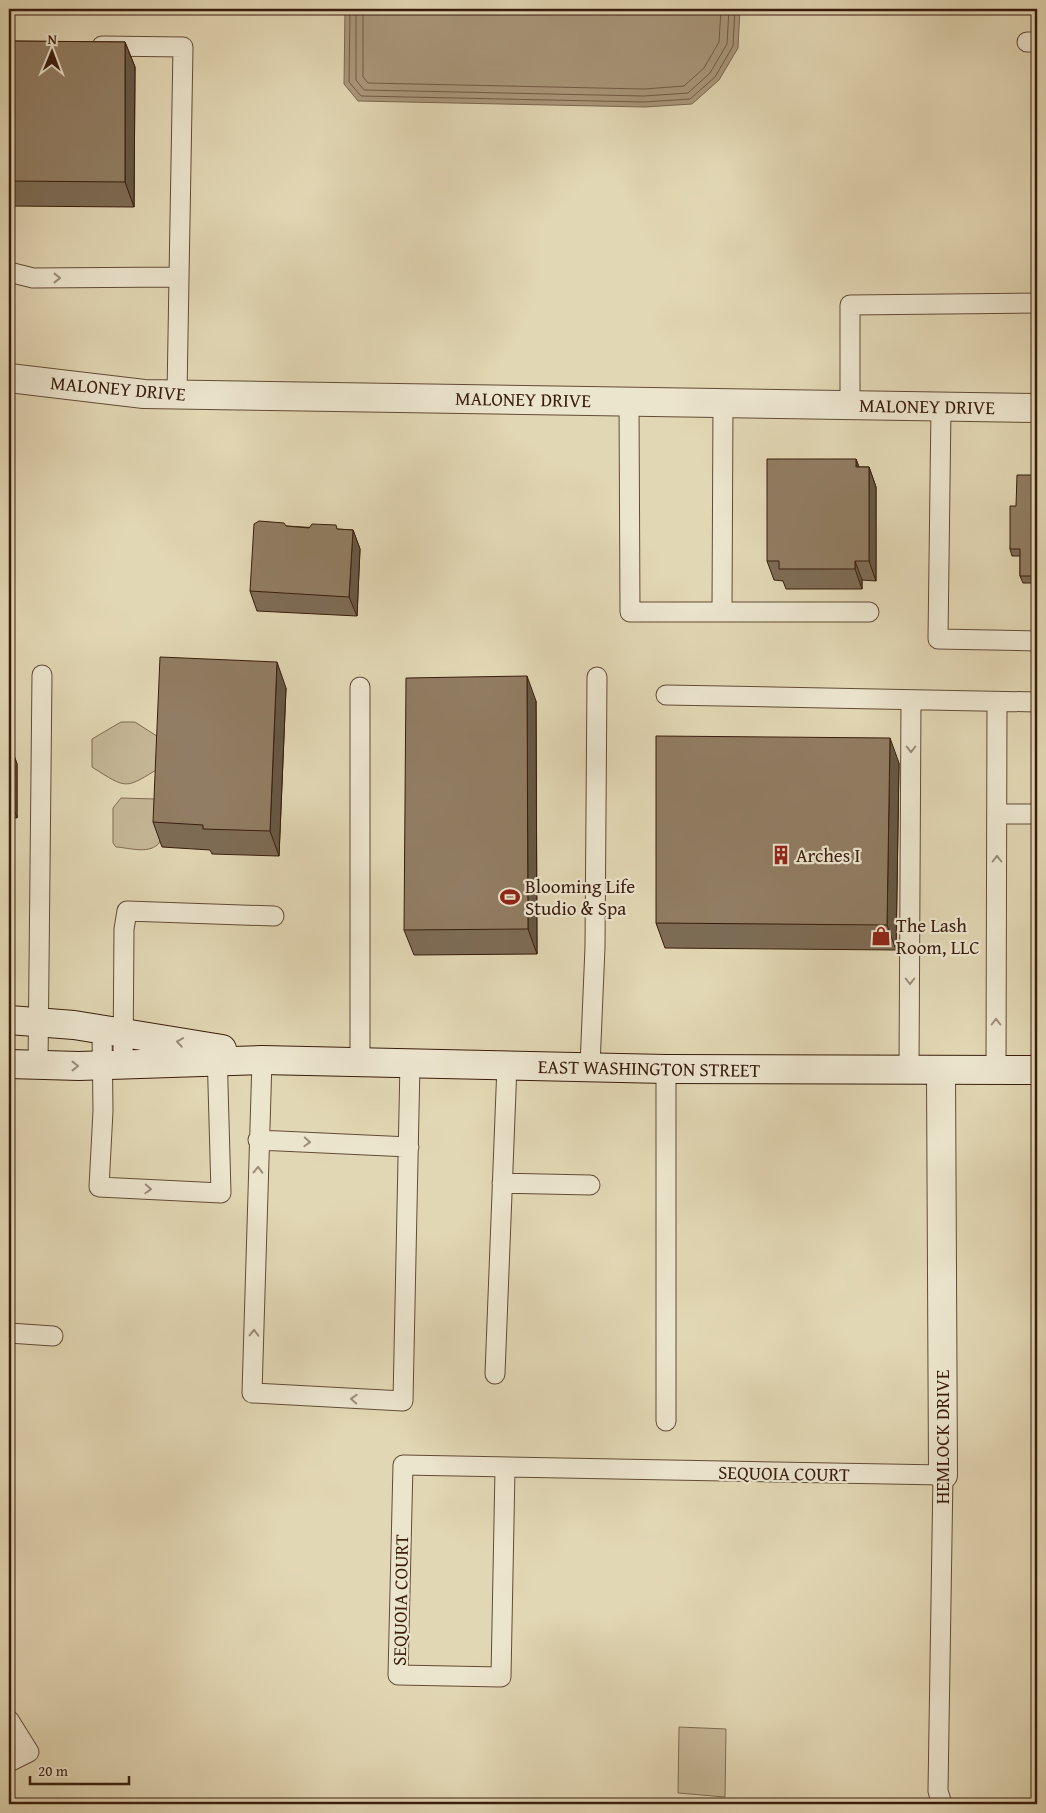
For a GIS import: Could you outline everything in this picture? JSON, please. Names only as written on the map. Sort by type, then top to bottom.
[{"type":"street","name":"MALONEY DRIVE","points":[[9,378],[144,394],[1037,408]]},
{"type":"street","name":"EAST WASHINGTON STREET","points":[[9,1020],[113,1031],[216,1054],[262,1060],[590,1066],[666,1070],[1037,1070]]},
{"type":"street","name":"EAST WASHINGTON STREET","points":[[9,1064],[113,1065],[216,1054]]},
{"type":"street","name":"HEMLOCK DRIVE","points":[[941,1070],[943,1475]]},
{"type":"lane","points":[[86,46],[183,47],[177,394]]},
{"type":"lane","points":[[9,272],[33,278],[178,277]]},
{"type":"lane","points":[[850,405],[850,305],[1037,303]]},
{"type":"lane","points":[[629,401],[630,612],[868,612]]},
{"type":"lane","points":[[722,611],[723,403]]},
{"type":"lane","points":[[941,407],[938,640],[1037,641]]},
{"type":"lane","points":[[38,1065],[42,675]]},
{"type":"lane","points":[[590,1066],[595,947],[597,677]]},
{"type":"lane","points":[[360,687],[360,1061]]},
{"type":"lane","points":[[666,695],[1037,702]]},
{"type":"lane","points":[[909,1070],[911,700]]},
{"type":"lane","points":[[996,1070],[997,702]]},
{"type":"lane","points":[[997,814],[1037,814]]},
{"type":"lane","points":[[216,1054],[221,1193],[99,1187],[103,1111],[113,1065],[113,1031],[127,911],[274,916]]},
{"type":"lane","points":[[262,1060],[258,1140],[252,1393],[403,1401],[410,1063]]},
{"type":"lane","points":[[495,1374],[507,1065]]},
{"type":"lane","points":[[666,1070],[666,1421]]},
{"type":"lane","points":[[258,1140],[408,1147]]},
{"type":"lane","points":[[502,1183],[590,1185]]},
{"type":"lane","points":[[9,1332],[53,1336]]},
{"type":"lane","name":"SEQUOIA COURT","points":[[505,1469],[501,1677],[398,1675],[403,1465],[505,1469],[943,1475]]},
{"type":"lane","name":"HEMLOCK DRIVE","points":[[942,1804],[938,1792],[943,1475]]},
{"type":"lane","points":[[9,1720],[29,1752],[9,1762]]},
{"type":"shaded area","points":[[121,722],[135,722],[163,740],[161,767],[140,780],[126,784],[113,780],[92,767],[92,739]]},
{"type":"shaded area","points":[[121,798],[155,799],[160,842],[156,846],[140,850],[116,847],[113,843],[113,808]]},
{"type":"shaded area","points":[[679,1727],[726,1729],[725,1797],[678,1793]]},
{"type":"water","points":[[345,9],[740,9],[738,48],[719,80],[692,104],[645,107],[358,101],[344,84]]},
{"type":"building","points":[[9,41],[125,42],[125,182],[9,181]]},
{"type":"building","points":[[767,459],[856,459],[856,467],[869,467],[869,561],[855,561],[855,569],[779,569],[779,561],[767,561]]},
{"type":"building","points":[[1017,475],[1037,475],[1037,576],[1020,576],[1020,549],[1010,549],[1010,506],[1016,506]]},
{"type":"building","points":[[259,521],[309,528],[312,524],[336,525],[337,529],[353,530],[349,597],[250,591],[254,524]]},
{"type":"building","points":[[160,657],[277,662],[270,831],[203,829],[203,825],[153,822]]},
{"type":"building","points":[[527,676],[528,929],[404,930],[406,678]]},
{"type":"building","name":"Arches I","points":[[656,736],[890,738],[887,925],[656,923]]},
{"type":"place","name":"Arches I","points":[[781,855]]},
{"type":"place","name":"Blooming Life Studio & Spa","points":[[510,897]]},
{"type":"place","name":"The Lash Room, LLC","points":[[881,936]]}]
